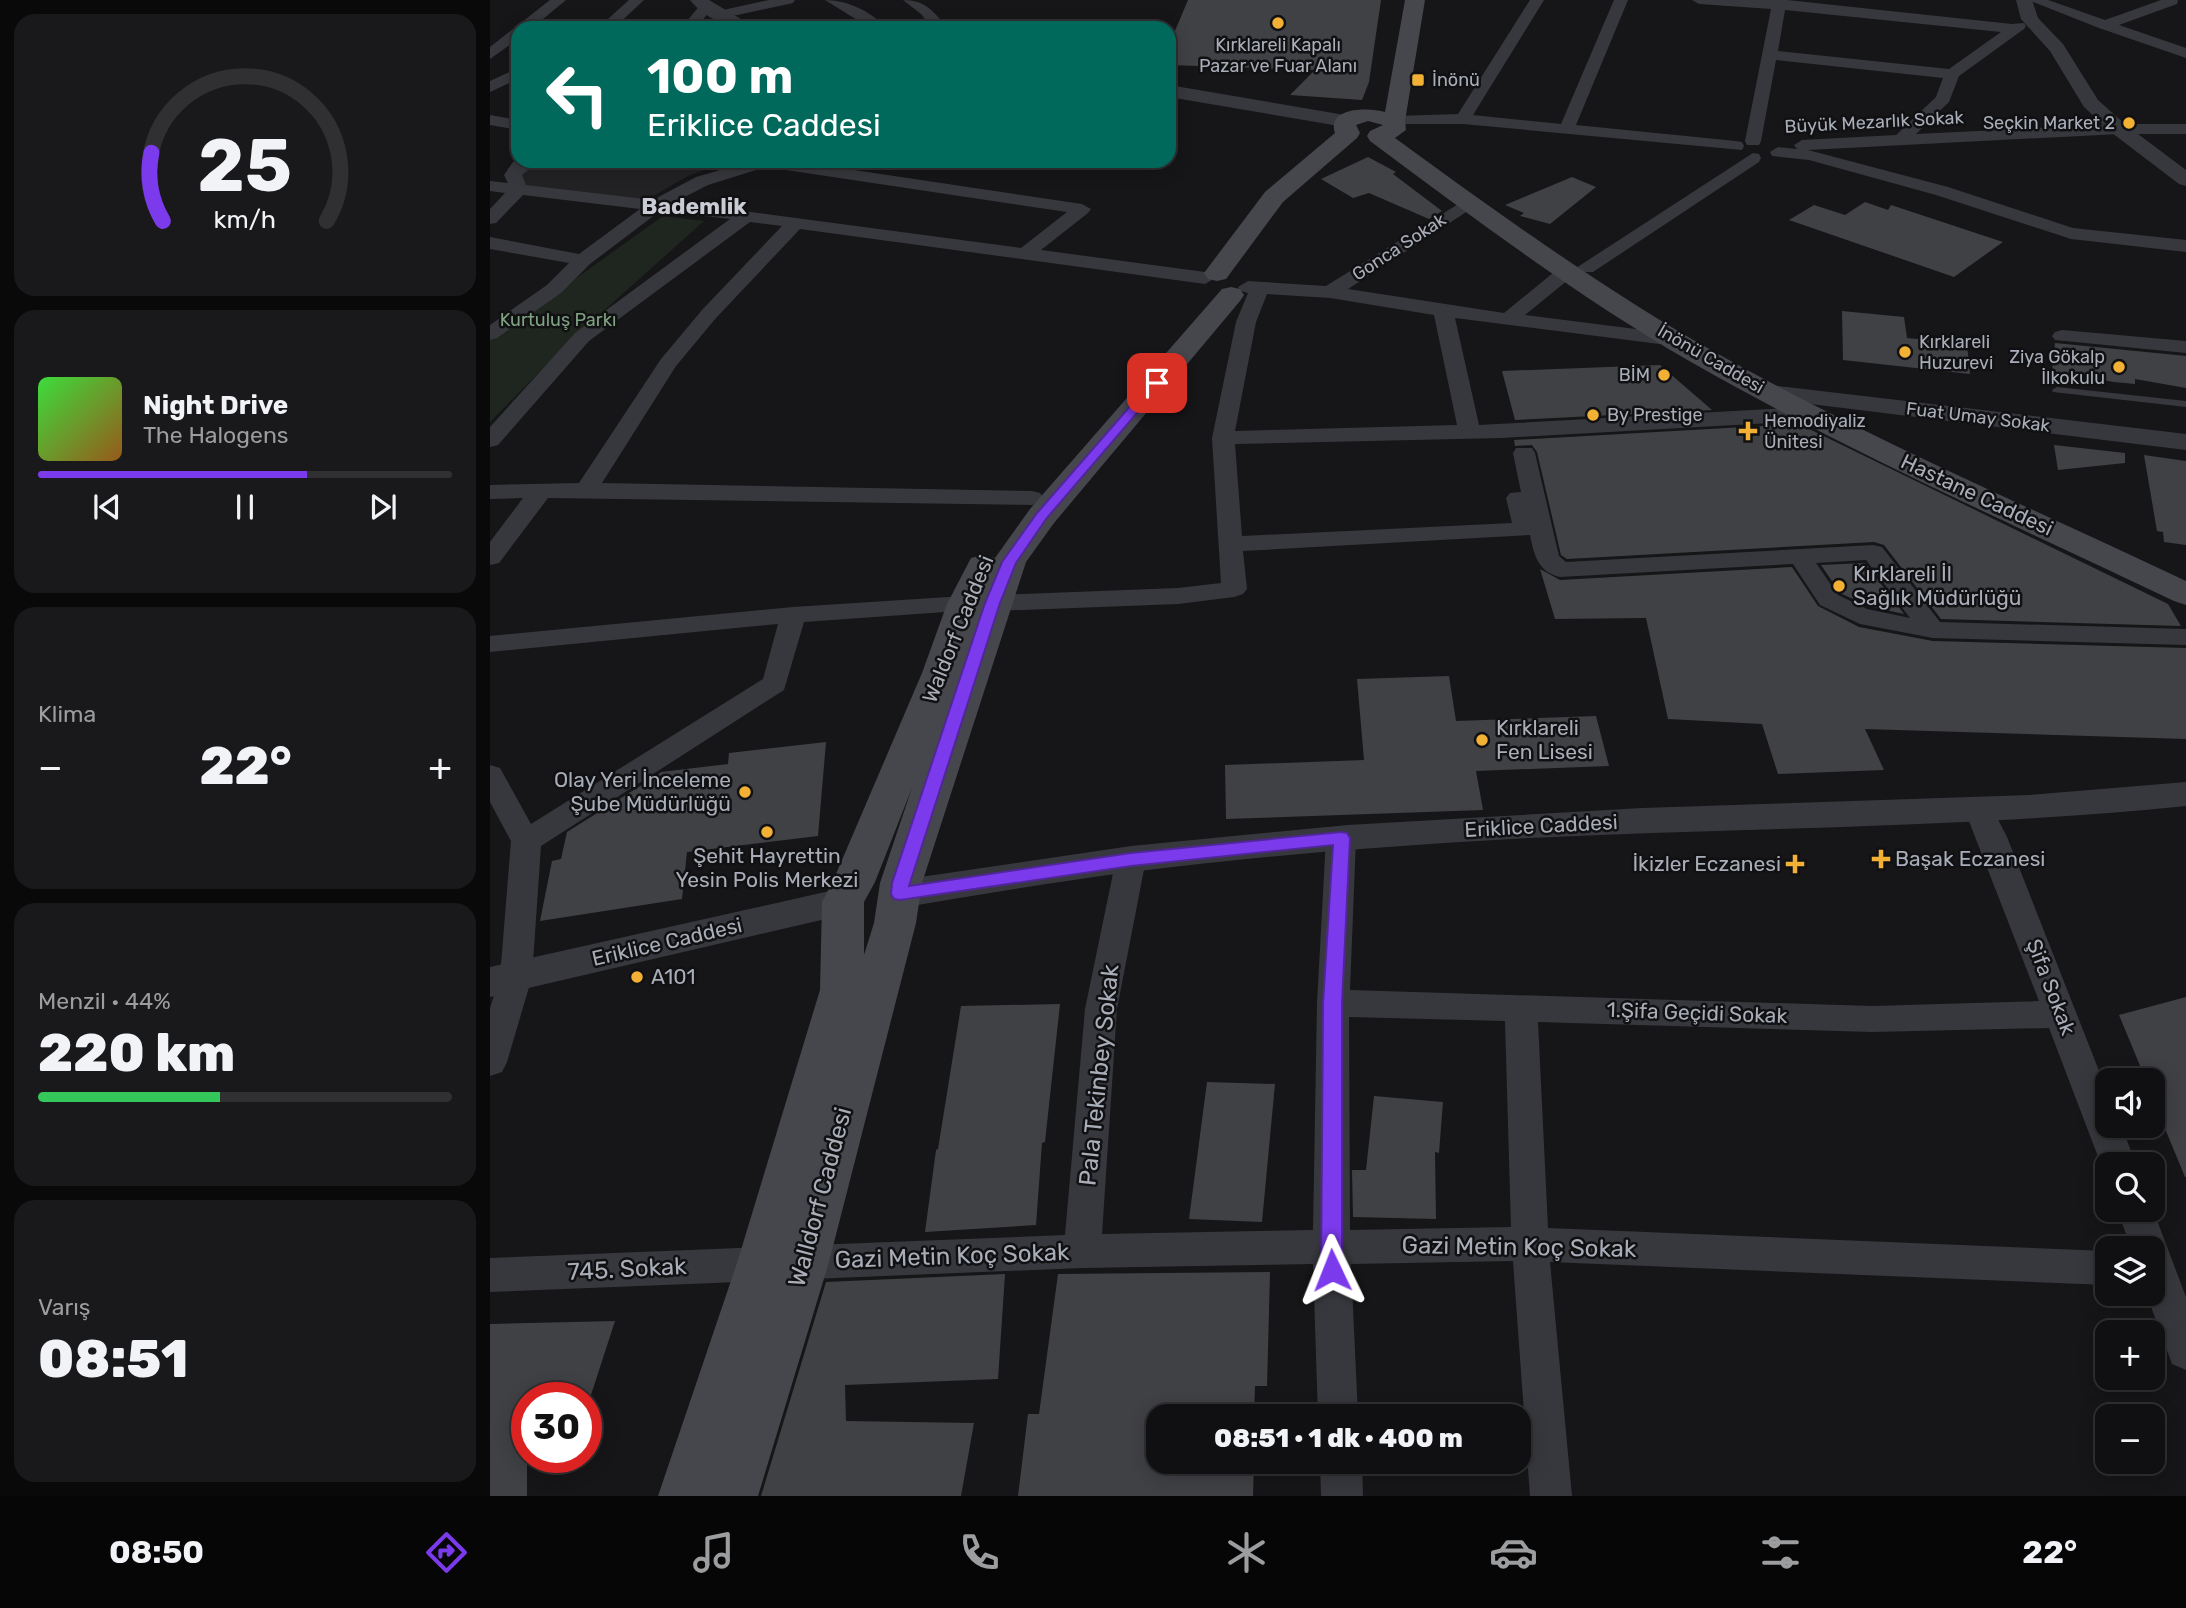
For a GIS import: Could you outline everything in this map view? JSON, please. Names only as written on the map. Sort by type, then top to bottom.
[{"type":"main road","points":[[1384,125],[1380,103],[1399,0]]},
{"type":"main road","points":[[1292,213],[1360,144],[1384,125],[1415,0]]},
{"type":"main road","points":[[1346,128],[1384,125]]},
{"type":"main road","name":"İnönü Caddesi","points":[[1384,125],[1394,145],[1468,203],[1576,270],[1713,347],[1770,393]]},
{"type":"main road","name":"İnönü Caddesi","points":[[1384,125],[1576,270],[1675,340],[1770,393]]},
{"type":"main road","name":"Waldorf Caddesi","points":[[875,890],[940,673],[978,604],[1042,516],[1233,282],[1274,197],[1346,128]]},
{"type":"main road","name":"Waldorf Caddesi","points":[[875,890],[978,604],[991,547],[1032,498],[1233,282]]},
{"type":"main road","name":"Hastane Caddesi","points":[[1770,393],[1806,414],[2186,594]]},
{"type":"main road","name":"Walldorf Caddesi","points":[[729,1496],[842,990],[875,890]]},
{"type":"main road","name":"Walldorf Caddesi","points":[[687,1496],[783,1262]]},
{"type":"street","points":[[532,21],[559,0]]},
{"type":"street","points":[[613,21],[637,0]]},
{"type":"street","points":[[695,21],[708,7],[788,0]]},
{"type":"street","points":[[832,0],[870,21]]},
{"type":"street","points":[[910,0],[926,11],[934,21]]},
{"type":"street","points":[[1463,119],[1536,0]]},
{"type":"street","points":[[1567,128],[1621,0]]},
{"type":"street","points":[[1699,0],[1779,3],[2013,29]]},
{"type":"street","points":[[2024,0],[2030,19],[2056,48],[2091,103],[2119,129],[2186,180]]},
{"type":"street","points":[[2035,0],[2186,53]]},
{"type":"street","points":[[2104,25],[2172,1]]},
{"type":"street","points":[[1508,319],[1753,150],[1779,3]]},
{"type":"street","points":[[708,7],[734,21]]},
{"type":"street","points":[[1902,139],[1943,99],[1952,74],[2030,19]]},
{"type":"street","points":[[490,54],[511,38]]},
{"type":"street","points":[[1769,55],[1952,74]]},
{"type":"street","points":[[490,75],[511,73]]},
{"type":"street","points":[[490,87],[511,76]]},
{"type":"street","points":[[1176,92],[1346,128]]},
{"type":"street","points":[[1384,125],[1463,119],[1736,146],[1772,157],[1776,149],[1810,155],[1916,184],[2071,233],[2186,246]]},
{"type":"street","points":[[490,120],[511,124]]},
{"type":"street","name":"Büyük Mezarlık Sokak","points":[[1776,149],[1902,139],[2119,129],[2186,129]]},
{"type":"street","points":[[518,168],[513,175],[519,189]]},
{"type":"street","points":[[490,334],[554,289],[583,260],[657,205],[702,181],[747,168]]},
{"type":"street","points":[[808,168],[1082,209],[1023,255]]},
{"type":"street","points":[[490,186],[746,216],[1675,340]]},
{"type":"street","points":[[490,219],[519,189]]},
{"type":"street","name":"Gonca Sokak","points":[[1329,292],[1468,203]]},
{"type":"street","points":[[490,440],[582,337],[746,216]]},
{"type":"street","points":[[586,490],[668,363],[709,314],[795,223]]},
{"type":"street","points":[[490,243],[583,260]]},
{"type":"street","points":[[490,644],[793,615],[1178,596],[1234,589],[1223,438],[1246,322],[1233,282]]},
{"type":"street","points":[[1443,311],[1469,431]]},
{"type":"street","points":[[2062,336],[2186,346]]},
{"type":"street","name":"Fuat Umay Sokak","points":[[1770,393],[2186,442]]},
{"type":"street","points":[[1223,438],[1502,431],[1806,414]]},
{"type":"street","points":[[1231,544],[1526,529],[1502,431]]},
{"type":"street","points":[[1524,453],[1547,559],[1560,570],[1872,552],[1933,630]]},
{"type":"street","points":[[490,492],[586,490],[1032,498]]},
{"type":"street","points":[[490,558],[540,492]]},
{"type":"street","points":[[1801,558],[1829,600],[1860,616],[1933,630],[2186,637]]},
{"type":"street","points":[[526,841],[775,684],[793,615]]},
{"type":"street","points":[[490,775],[526,841],[490,1062]]},
{"type":"street","name":"Eriklice Caddesi","points":[[503,980],[875,890],[1131,859],[1341,838],[1567,824],[1980,811],[2083,805],[2186,794]]},
{"type":"street","name":"Şifa Sokak","points":[[1980,811],[2113,1152]]},
{"type":"street","points":[[1338,1404],[1331,1246],[1333,1003],[1341,838]]},
{"type":"street","name":"Pala Tekinbey Sokak","points":[[1082,1251],[1101,1009],[1131,859]]},
{"type":"street","name":"1.Şifa Geçidi Sokak","points":[[1333,1003],[1872,1019],[2061,1014]]},
{"type":"street","points":[[1521,1008],[1530,1244],[1551,1496]]},
{"type":"street","name":"Gazi Metin Koç Sokak","points":[[783,1262],[1082,1251],[1530,1244],[2095,1268]]},
{"type":"street","name":"745. Sokak","points":[[490,1275],[783,1262]]},
{"type":"street","points":[[2165,1294],[2186,1351]]},
{"type":"street","points":[[1341,1474],[1342,1496]]},
{"type":"lane","points":[[2057,390],[2186,404]]},
{"type":"shaded area","points":[[519,168],[710,168],[688,176],[641,203],[519,189]]},
{"type":"green space","name":"Kurtuluş Parkı","points":[[663,216],[704,221],[569,342],[490,422],[490,340]]},
{"type":"building","name":"Kırklareli Kapalı Pazar ve Fuar Alanı","points":[[1188,0],[1381,0],[1369,82],[1362,100],[1290,95],[1315,70],[1176,65],[1176,28]]},
{"type":"building","points":[[1368,157],[1396,172],[1393,174],[1442,211],[1429,219],[1369,193],[1353,198],[1321,179]]},
{"type":"building","points":[[1572,177],[1596,187],[1550,224],[1520,216],[1524,213],[1505,205]]},
{"type":"building","points":[[1865,202],[1888,210],[1891,205],[2003,242],[1954,277],[1789,220],[1814,205],[1845,215]]},
{"type":"building","name":"Kırklareli Huzurevi","points":[[1842,311],[1904,317],[1907,338],[1967,344],[1970,374],[1843,360]]},
{"type":"building","name":"Ziya Gökalp İlkokulu","points":[[2055,343],[2186,356],[2186,388],[2135,379],[2135,384],[2114,382],[2052,371]]},
{"type":"building","points":[[1660,365],[1712,410],[1515,420],[1502,371]]},
{"type":"building","points":[[1799,424],[2168,604],[2181,626],[1941,619],[1884,545],[1874,542],[1567,559],[1561,555],[1537,452],[1532,445],[1515,446],[1514,440]]},
{"type":"building","points":[[2054,445],[2125,453],[2125,463],[2058,470]]},
{"type":"building","points":[[2144,455],[2186,461],[2186,545],[2164,542],[2163,532],[2157,531]]},
{"type":"building","points":[[1865,563],[1904,614],[1868,606],[1840,593],[1821,565]]},
{"type":"building","points":[[1792,567],[1818,606],[1859,627],[1933,641],[2186,648],[2186,739],[1865,729],[1884,770],[1778,774],[1762,724],[1668,719],[1646,618],[1555,619],[1540,569],[1560,580]]},
{"type":"building","name":"Kırklareli Fen Lisesi","points":[[1449,676],[1456,721],[1596,716],[1609,766],[1476,771],[1483,810],[1226,819],[1225,765],[1364,760],[1357,679]]},
{"type":"building","points":[[826,742],[818,836],[687,852],[682,899],[540,921],[552,861],[561,859],[567,832],[661,772],[728,764],[729,753]]},
{"type":"building","points":[[2186,997],[2186,1177],[2165,1129],[2165,1068],[2141,1068],[2119,1015]]},
{"type":"building","points":[[1060,1004],[1045,1142],[1042,1143],[1036,1225],[925,1232],[961,1006]]},
{"type":"building","points":[[1207,1082],[1275,1084],[1262,1222],[1189,1219]]},
{"type":"building","points":[[1374,1096],[1443,1102],[1439,1153],[1435,1152],[1436,1219],[1353,1217],[1352,1170],[1366,1170]]},
{"type":"building","points":[[1270,1272],[1267,1386],[1255,1386],[1254,1404],[1146,1404],[1146,1474],[1254,1474],[1253,1496],[1018,1496],[1028,1414],[1039,1414],[1058,1274]]},
{"type":"building","points":[[1005,1274],[998,1379],[845,1385],[846,1421],[974,1423],[961,1496],[761,1496],[826,1282]]},
{"type":"building","points":[[615,1321],[595,1382],[511,1382],[511,1473],[527,1473],[527,1496],[490,1496],[490,1324]]},
{"type":"place","name":"Kırklareli Kapalı Pazar ve Fuar Alanı","points":[[1278,23]]},
{"type":"place","name":"İnönü","points":[[1418,80]]},
{"type":"place","name":"Seçkin Market 2","points":[[2129,123]]},
{"type":"place","name":"Kırklareli Huzurevi","points":[[1905,352]]},
{"type":"place","name":"Ziya Gökalp İlkokulu","points":[[2119,367]]},
{"type":"place","name":"BİM","points":[[1664,375]]},
{"type":"place","name":"By Prestige","points":[[1593,415]]},
{"type":"place","name":"Hemodiyaliz Ünitesi","points":[[1748,431]]},
{"type":"place","name":"Kırklareli İl Sağlık Müdürlüğü","points":[[1839,586]]},
{"type":"place","name":"Kırklareli Fen Lisesi","points":[[1482,740]]},
{"type":"place","name":"Olay Yeri İnceleme Şube Müdürlüğü","points":[[745,792]]},
{"type":"place","name":"Şehit Hayrettin Yesin Polis Merkezi","points":[[767,832]]},
{"type":"place","name":"Başak Eczanesi","points":[[1881,859]]},
{"type":"place","name":"İkizler Eczanesi","points":[[1795,864]]},
{"type":"place","name":"A101","points":[[637,977]]},
{"type":"district","name":"Bademlik","points":[[694,206]]},
{"type":"route","points":[[1157,383],[1042,516],[1009,562],[901,883],[900,894],[1131,859],[1341,838],[1333,1003],[1332,1270]]}]
